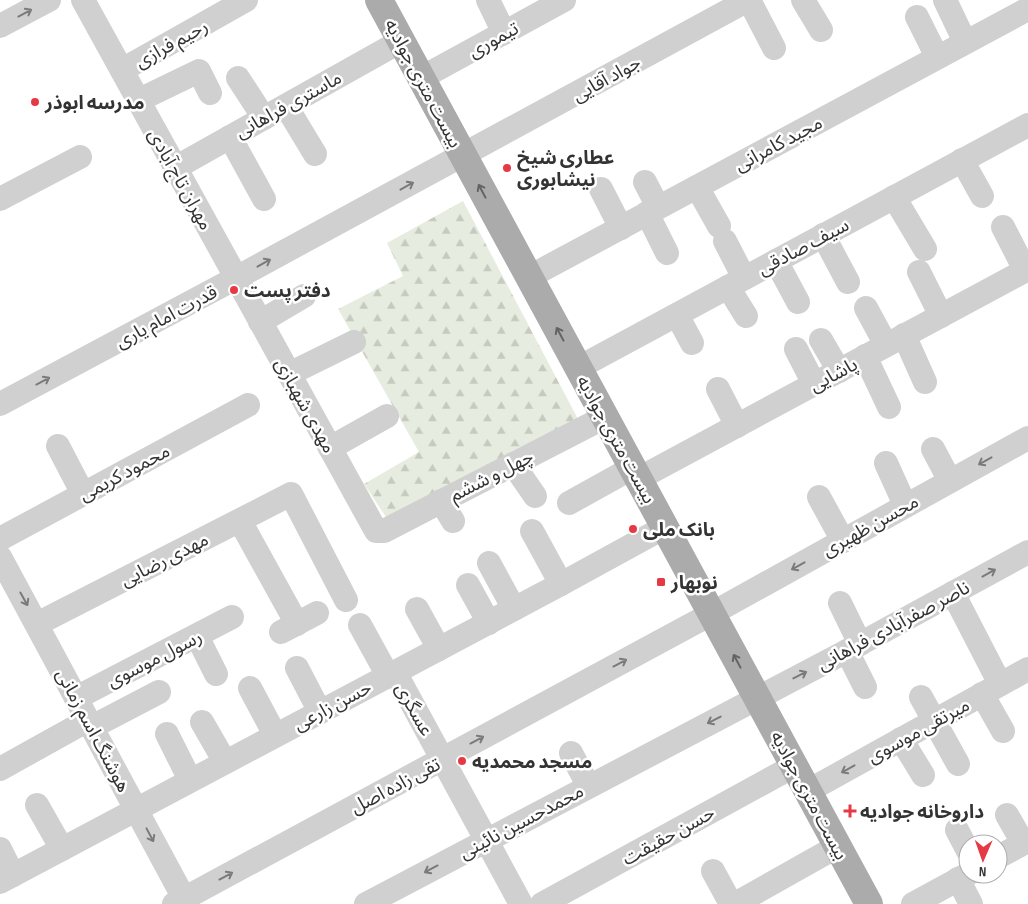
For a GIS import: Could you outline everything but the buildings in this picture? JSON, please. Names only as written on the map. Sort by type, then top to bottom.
[{"type":"main road","name":"بیست متری جوادیه","points":[[379,0],[869,904]]},
{"type":"street","points":[[0,26],[49,0]]},
{"type":"street","name":"مهران تاج آبادی","points":[[84,0],[236,278]]},
{"type":"street","name":"رحیم فرازی","points":[[122,70],[246,0]]},
{"type":"street","points":[[488,0],[504,33]]},
{"type":"street","name":"تیموری","points":[[421,78],[504,33],[540,6],[564,0]]},
{"type":"street","points":[[749,0],[774,48]]},
{"type":"street","name":"جواد آقایی","points":[[463,155],[749,0]]},
{"type":"street","points":[[803,0],[821,30]]},
{"type":"street","points":[[945,0],[965,42]]},
{"type":"street","name":"مجید کامرانی","points":[[529,277],[1028,9]]},
{"type":"street","points":[[917,17],[937,58]]},
{"type":"street","name":"ماستری فراهانی","points":[[175,168],[401,41]]},
{"type":"street","points":[[139,100],[199,71],[210,92]]},
{"type":"street","points":[[238,78],[264,118]]},
{"type":"street","points":[[286,106],[316,154]]},
{"type":"street","name":"سیف صادقی","points":[[578,368],[1028,125]]},
{"type":"street","points":[[230,137],[264,199]]},
{"type":"street","name":"قدرت امام یاری","points":[[0,404],[463,155]]},
{"type":"street","points":[[0,199],[80,157]]},
{"type":"street","points":[[962,160],[982,196]]},
{"type":"street","points":[[645,182],[652,210],[667,253]]},
{"type":"street","points":[[697,187],[722,234],[746,316]]},
{"type":"street","points":[[601,189],[620,228]]},
{"type":"street","points":[[894,197],[925,249]]},
{"type":"street","points":[[1003,227],[1027,269]]},
{"type":"street","points":[[824,235],[848,282]]},
{"type":"street","points":[[776,261],[798,302]]},
{"type":"street","name":"پاشایی","points":[[569,503],[737,426],[1027,269]]},
{"type":"street","points":[[919,272],[941,316]]},
{"type":"street","name":"مهدی شهبازی","points":[[236,278],[376,531]]},
{"type":"street","points":[[260,322],[304,296]]},
{"type":"street","points":[[866,308],[885,346],[926,382]]},
{"type":"street","points":[[676,314],[692,343]]},
{"type":"street","points":[[821,340],[838,371]]},
{"type":"street","points":[[289,374],[354,342]]},
{"type":"street","points":[[885,346],[889,407]]},
{"type":"street","points":[[796,349],[814,384]]},
{"type":"street","points":[[718,389],[737,426]]},
{"type":"street","name":"محمود کریمی","points":[[0,539],[248,405]]},
{"type":"street","points":[[330,448],[387,416]]},
{"type":"street","name":"چهل و ششم","points":[[376,531],[384,531],[605,417]]},
{"type":"street","name":"محسن ظهیری","points":[[711,614],[1028,438]]},
{"type":"street","points":[[58,446],[83,494]]},
{"type":"street","points":[[933,449],[950,481]]},
{"type":"street","points":[[886,463],[906,505]]},
{"type":"street","points":[[513,464],[535,496]]},
{"type":"street","name":"مهدی رضایی","points":[[37,624],[291,494],[346,600]]},
{"type":"street","points":[[819,497],[843,540]]},
{"type":"street","points":[[441,501],[453,521]]},
{"type":"street","points":[[240,521],[289,628],[318,613]]},
{"type":"street","name":"حسن زارعی","points":[[6,879],[489,623],[665,527]]},
{"type":"street","points":[[532,531],[561,584]]},
{"type":"street","name":"ناصر صفرآبادی فراهانی","points":[[757,697],[1028,552]]},
{"type":"street","name":"هوشنگ اسم زمانی","points":[[0,557],[136,809],[181,902]]},
{"type":"street","points":[[489,564],[514,609]]},
{"type":"street","points":[[468,585],[489,623]]},
{"type":"street","points":[[953,593],[1012,682],[1003,731]]},
{"type":"street","points":[[840,603],[865,687]]},
{"type":"street","points":[[417,609],[439,649]]},
{"type":"street","name":"تقی زاده اصل","points":[[181,902],[711,614]]},
{"type":"street","name":"رسول موسوی","points":[[76,698],[232,617]]},
{"type":"street","name":"عسگری","points":[[360,625],[442,759],[521,904]]},
{"type":"street","points":[[196,636],[216,674]]},
{"type":"street","points":[[297,668],[320,712]]},
{"type":"street","name":"میرتقی موسوی","points":[[808,791],[935,720],[1012,682]]},
{"type":"street","points":[[250,688],[275,735]]},
{"type":"street","points":[[0,769],[90,723],[159,692]]},
{"type":"street","name":"محمدحسین نائینی","points":[[366,904],[757,697]]},
{"type":"street","points":[[921,697],[958,764]]},
{"type":"street","points":[[202,722],[225,762]]},
{"type":"street","points":[[167,734],[190,780]]},
{"type":"street","points":[[900,740],[923,776]]},
{"type":"street","points":[[571,753],[588,785]]},
{"type":"street","name":"حسن حقیقت","points":[[542,904],[794,766]]},
{"type":"street","points":[[37,805],[62,849]]},
{"type":"street","points":[[1007,815],[1025,842],[1008,851]]},
{"type":"street","points":[[957,830],[959,834]]},
{"type":"street","points":[[713,871],[733,904],[838,846]]},
{"type":"street","points":[[0,849],[6,879]]},
{"type":"street","points":[[913,904],[958,879]]},
{"type":"street","points":[[965,884],[971,904]]},
{"type":"green space","points":[[463,201],[579,421],[388,520],[364,484],[419,452],[338,309],[403,276],[387,243]]},
{"type":"place","name":"مدرسه ابوذر","points":[[35,102]]},
{"type":"place","name":"عطاری شیخ نیشابوری","points":[[507,168]]},
{"type":"place","name":"دفتر پست","points":[[234,290]]},
{"type":"place","name":"بانک ملی","points":[[633,529]]},
{"type":"place","name":"نوبهار","points":[[661,582]]},
{"type":"place","name":"مسجد محمدیه","points":[[462,761]]},
{"type":"place","name":"داروخانه جوادیه","points":[[850,811]]}]
